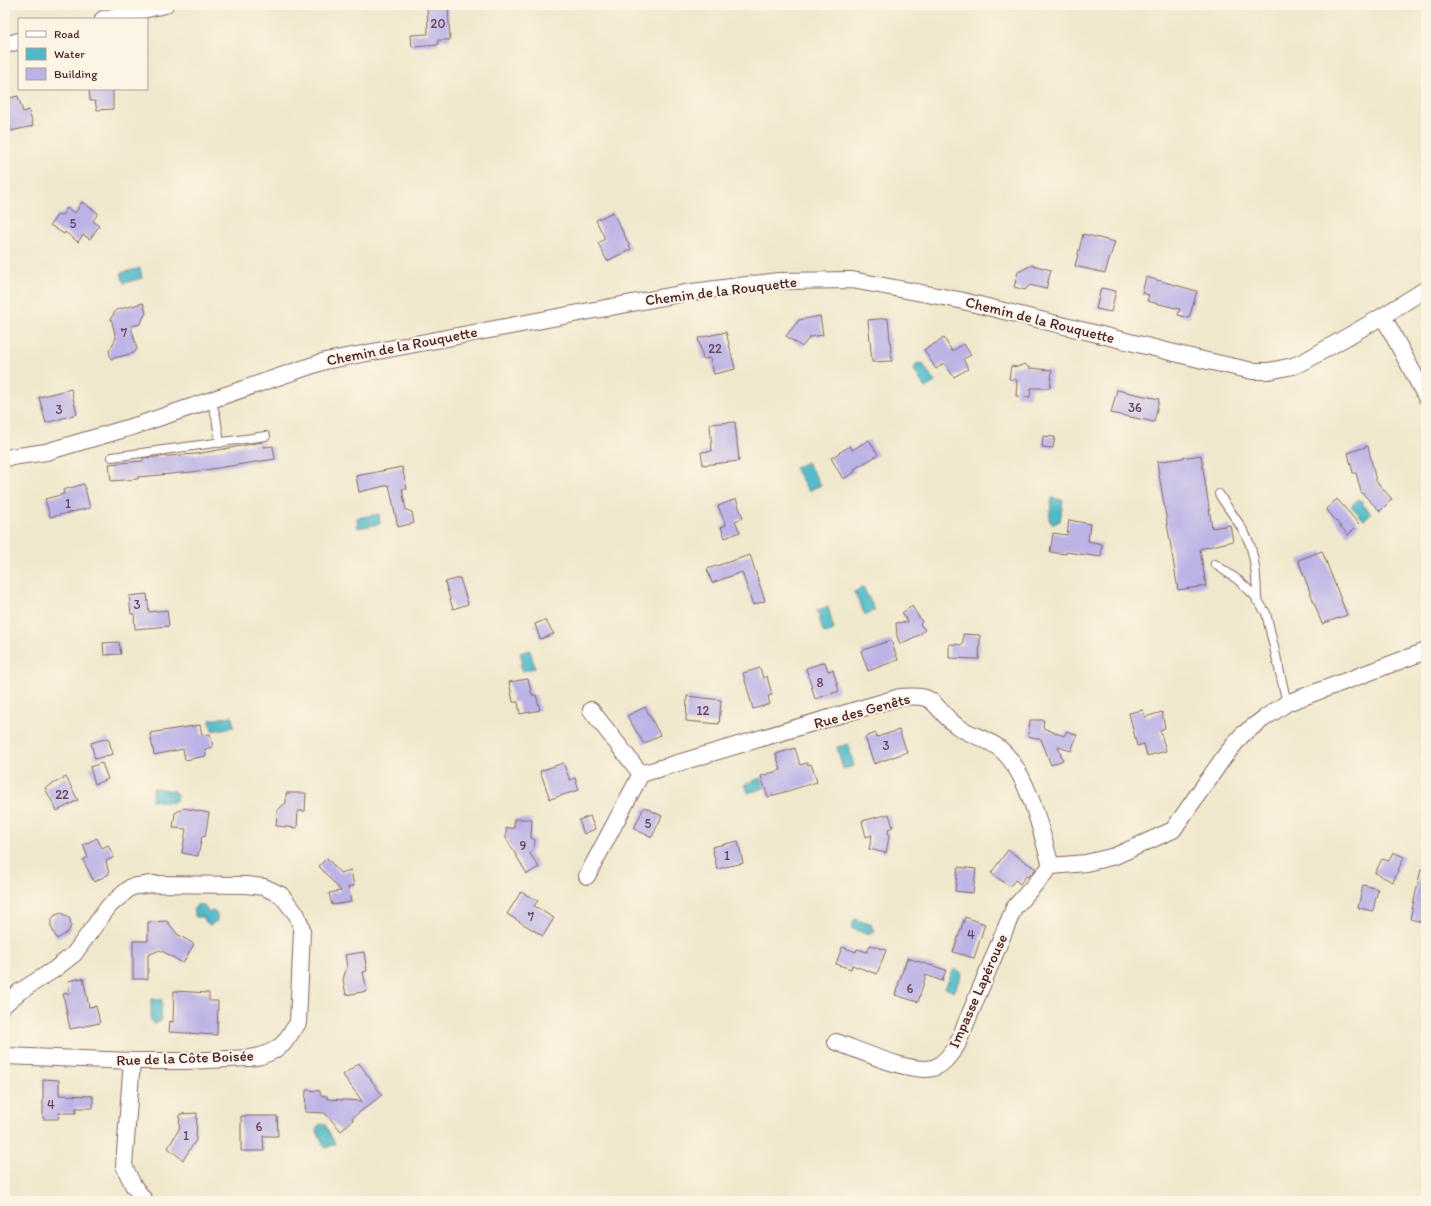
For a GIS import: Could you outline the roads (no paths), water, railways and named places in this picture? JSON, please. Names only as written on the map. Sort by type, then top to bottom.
[{"type":"street","points":[[106,18],[154,6]]},
{"type":"street","points":[[5,44],[18,41]]},
{"type":"street","name":"Chemin de la Rouquette","points":[[5,458],[46,452],[138,425],[324,361],[686,293],[778,281],[852,280],[959,300],[1253,371],[1269,371],[1299,364],[1383,316],[1426,289]]},
{"type":"street","points":[[1383,316],[1426,396]]},
{"type":"street","points":[[1059,866],[1115,856],[1173,830],[1224,757],[1242,735],[1263,719],[1287,703],[1426,651]]},
{"type":"street","name":"Rue des Genêts","points":[[641,774],[900,697],[919,695],[928,697],[953,723],[968,734],[987,740],[999,748],[1012,762],[1029,794],[1059,866]]},
{"type":"street","points":[[587,876],[641,774],[591,710]]},
{"type":"street","name":"Impasse Lapérouse","points":[[836,1042],[913,1069],[934,1068],[945,1060],[957,1045],[1014,908],[1059,866]]},
{"type":"street","name":"Rue de la Côte Boisée","points":[[5,1004],[19,992],[55,969],[74,954],[109,906],[131,887],[151,884],[246,885],[264,887],[281,896],[297,915],[302,930],[298,1023],[283,1044],[267,1054],[249,1058],[132,1061],[5,1056]]},
{"type":"street","points":[[132,1061],[124,1166],[134,1185],[145,1201]]},
{"type":"lane","points":[[211,400],[216,417],[220,442]]},
{"type":"lane","points":[[112,457],[266,436]]},
{"type":"lane","points":[[1219,494],[1240,525],[1251,547],[1257,579],[1257,600]]},
{"type":"lane","points":[[1215,564],[1238,580],[1257,600],[1266,613],[1287,703]]},
{"type":"water","points":[[140,268],[142,278],[124,283],[121,273]]},
{"type":"water","points":[[916,364],[923,364],[935,382],[925,388],[914,370]]},
{"type":"water","points":[[807,462],[821,485],[808,491],[795,468]]},
{"type":"water","points":[[1052,498],[1063,500],[1060,521],[1054,524],[1049,520]]},
{"type":"water","points":[[1358,499],[1362,501],[1363,505],[1371,513],[1364,520],[1351,506]]},
{"type":"water","points":[[379,514],[380,524],[358,528],[357,518]]},
{"type":"water","points":[[863,587],[875,610],[865,615],[854,592]]},
{"type":"water","points":[[828,607],[834,629],[829,633],[823,632],[817,610]]},
{"type":"water","points":[[530,650],[535,668],[522,671],[520,664],[523,663],[520,653]]},
{"type":"water","points":[[232,716],[234,727],[212,731],[210,720]]},
{"type":"water","points":[[848,744],[854,766],[843,769],[837,747]]},
{"type":"water","points":[[761,778],[764,788],[748,793],[745,784]]},
{"type":"water","points":[[153,788],[174,791],[174,793],[177,794],[176,801],[173,800],[173,803],[152,800]]},
{"type":"water","points":[[197,905],[203,905],[208,911],[215,912],[217,921],[210,925],[205,921],[204,917],[196,917],[193,910]]},
{"type":"water","points":[[855,919],[872,925],[871,928],[875,929],[873,934],[870,932],[869,935],[851,928]]},
{"type":"water","points":[[954,969],[962,973],[954,992],[945,988]]},
{"type":"water","points":[[151,999],[162,1000],[161,1021],[155,1024],[151,1021]]},
{"type":"water","points":[[325,1124],[335,1144],[325,1148],[316,1129],[319,1125]]}]
